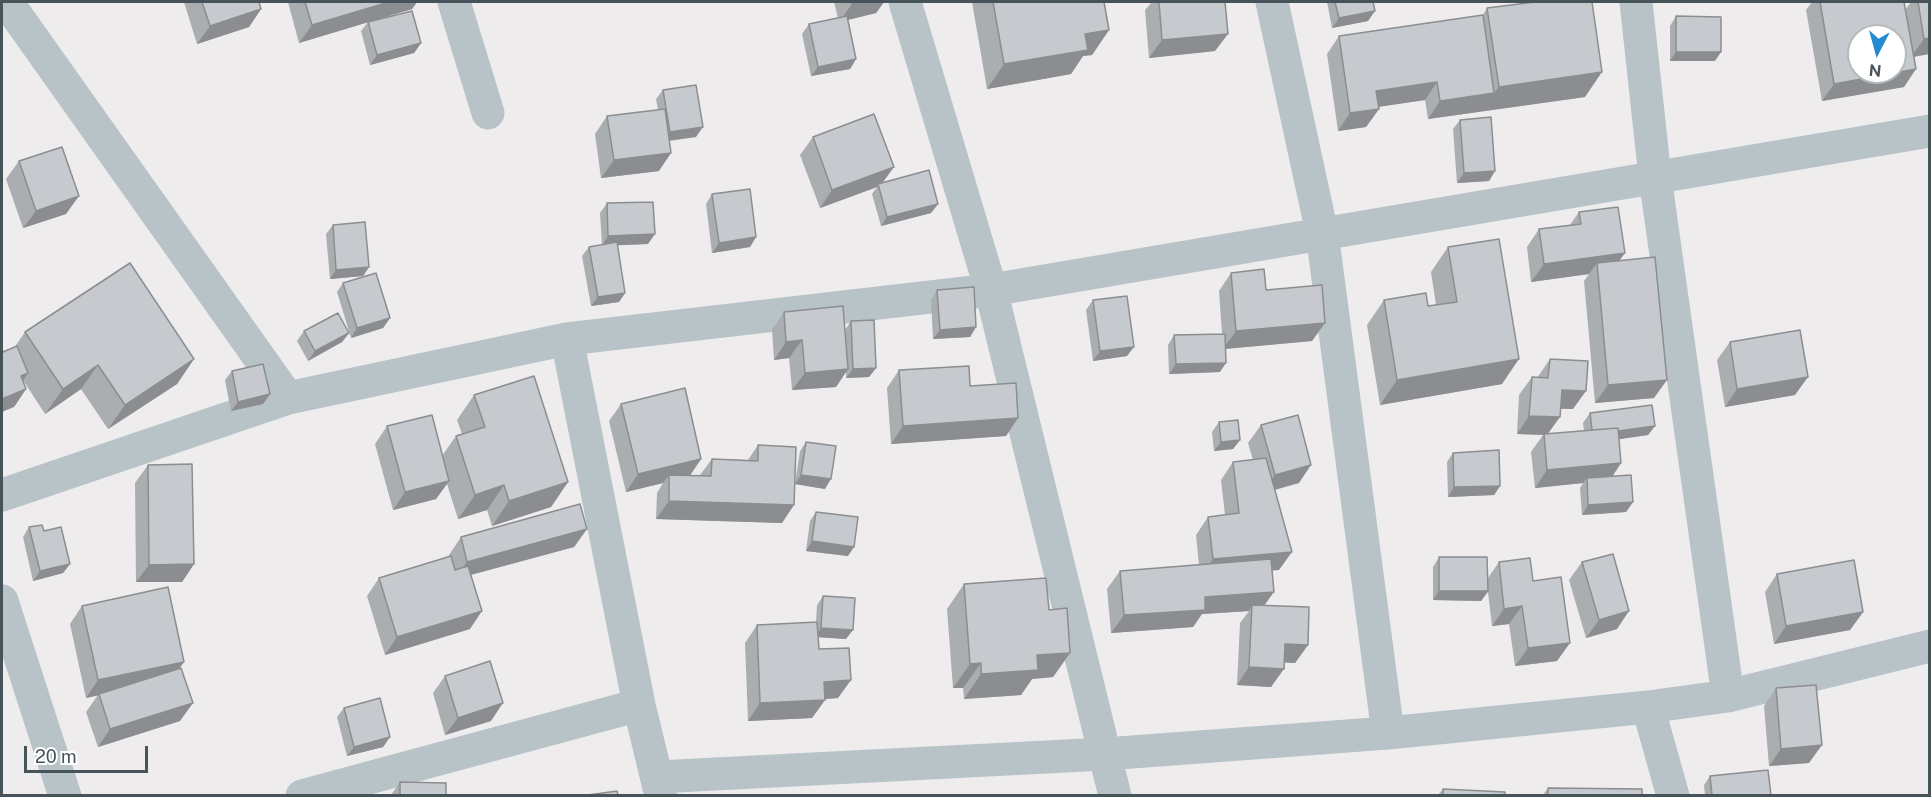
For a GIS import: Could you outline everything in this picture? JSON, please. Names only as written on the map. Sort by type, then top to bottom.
[{"type":"street","points":[[7,2],[288,398]]},
{"type":"street","points":[[454,2],[488,113]]},
{"type":"street","points":[[905,2],[991,290],[1115,795]]},
{"type":"street","points":[[1272,2],[1322,233],[1388,733]]},
{"type":"street","points":[[1636,2],[1655,177],[1728,696]]},
{"type":"street","points":[[2,495],[288,398],[567,339],[991,290],[1929,131]]},
{"type":"street","points":[[567,339],[639,705],[659,786],[1388,733],[1648,707],[1728,696],[1929,646]]},
{"type":"street","points":[[2,601],[65,795]]},
{"type":"street","points":[[302,795],[639,705]]},
{"type":"street","points":[[1648,707],[1673,795]]},
{"type":"building","points":[[202,2],[259,2],[261,9],[210,26]]},
{"type":"building","points":[[305,2],[389,2],[312,25]]},
{"type":"building","points":[[993,2],[1104,2],[1109,30],[1085,34],[1088,50],[1004,64]]},
{"type":"building","points":[[1159,2],[1225,2],[1228,34],[1162,40]]},
{"type":"building","points":[[1335,2],[1373,2],[1375,11],[1339,18]]},
{"type":"building","points":[[1535,2],[1592,2],[1602,72],[1499,87],[1487,8]]},
{"type":"building","points":[[1820,2],[1904,2],[1916,69],[1907,71],[1907,24],[1847,24],[1847,82],[1834,84]]},
{"type":"building","points":[[1918,2],[1929,2],[1929,38],[1924,39]]},
{"type":"building","points":[[412,11],[421,43],[377,55],[368,22]]},
{"type":"building","points":[[1483,15],[1494,93],[1440,101],[1437,82],[1376,91],[1379,109],[1350,113],[1339,36]]},
{"type":"building","points":[[847,16],[856,59],[818,67],[809,24]]},
{"type":"building","points":[[1676,16],[1721,17],[1721,52],[1676,52]]},
{"type":"building","points":[[696,85],[703,127],[670,132],[663,90]]},
{"type":"building","points":[[665,109],[671,153],[614,160],[607,116]]},
{"type":"building","points":[[874,114],[894,167],[832,190],[813,137]]},
{"type":"building","points":[[1491,117],[1495,171],[1464,173],[1460,120]]},
{"type":"building","points":[[62,147],[79,196],[36,211],[19,161]]},
{"type":"building","points":[[929,170],[938,204],[887,217],[878,184]]},
{"type":"building","points":[[750,189],[756,237],[719,243],[712,194]]},
{"type":"building","points":[[653,202],[655,234],[608,236],[607,203]]},
{"type":"building","points":[[1618,207],[1625,253],[1544,264],[1539,229],[1581,224],[1579,212]]},
{"type":"building","points":[[365,222],[369,267],[336,270],[333,225]]},
{"type":"building","points":[[1499,239],[1519,359],[1397,380],[1384,300],[1426,293],[1428,306],[1457,302],[1448,247]]},
{"type":"building","points":[[617,242],[625,293],[598,297],[589,247]]},
{"type":"building","points":[[1655,257],[1667,380],[1608,385],[1597,263]]},
{"type":"building","points":[[130,263],[194,359],[125,405],[98,365],[63,389],[25,332]]},
{"type":"building","points":[[1264,269],[1266,290],[1322,285],[1325,323],[1236,331],[1231,273]]},
{"type":"building","points":[[376,273],[390,318],[357,328],[343,283]]},
{"type":"building","points":[[974,287],[976,327],[940,330],[937,290]]},
{"type":"building","points":[[1127,296],[1134,347],[1100,351],[1093,300]]},
{"type":"building","points":[[843,306],[848,369],[805,373],[802,340],[786,342],[784,312]]},
{"type":"building","points":[[338,313],[349,333],[315,351],[304,331]]},
{"type":"building","points":[[874,320],[876,368],[853,369],[851,321]]},
{"type":"building","points":[[1800,330],[1808,377],[1737,389],[1730,342]]},
{"type":"building","points":[[1225,334],[1226,363],[1176,364],[1174,335]]},
{"type":"building","points":[[17,346],[28,373],[21,376],[26,389],[2,399],[2,349],[3,352]]},
{"type":"building","points":[[1550,359],[1588,361],[1586,391],[1562,390],[1560,417],[1529,416],[1532,377],[1548,378]]},
{"type":"building","points":[[263,364],[270,394],[238,402],[232,371]]},
{"type":"building","points":[[969,366],[970,386],[1016,383],[1018,418],[903,426],[899,370]]},
{"type":"building","points":[[534,376],[568,482],[509,501],[504,485],[475,495],[456,436],[485,427],[474,395]]},
{"type":"building","points":[[685,388],[701,459],[638,474],[621,404]]},
{"type":"building","points":[[1652,405],[1655,426],[1618,431],[1618,428],[1592,430],[1590,413]]},
{"type":"building","points":[[432,415],[449,481],[405,492],[387,426]]},
{"type":"building","points":[[1298,415],[1311,465],[1275,475],[1261,425]]},
{"type":"building","points":[[1238,420],[1240,440],[1221,442],[1219,422]]},
{"type":"building","points":[[1618,428],[1621,463],[1547,470],[1544,434]]},
{"type":"building","points":[[806,442],[836,446],[831,479],[801,475]]},
{"type":"building","points":[[758,445],[796,447],[794,505],[669,501],[669,475],[711,476],[712,459],[758,461]]},
{"type":"building","points":[[1499,450],[1500,486],[1454,487],[1453,453]]},
{"type":"building","points":[[1266,458],[1292,552],[1213,559],[1208,517],[1239,513],[1233,462]]},
{"type":"building","points":[[192,464],[194,564],[149,565],[148,465]]},
{"type":"building","points":[[1631,475],[1633,502],[1588,505],[1587,478]]},
{"type":"building","points":[[580,504],[587,529],[467,562],[461,537]]},
{"type":"building","points":[[816,512],[858,517],[854,547],[812,541]]},
{"type":"building","points":[[42,525],[44,531],[61,527],[70,564],[40,571],[29,527]]},
{"type":"building","points":[[1613,554],[1629,611],[1599,620],[1582,562]]},
{"type":"building","points":[[451,556],[455,570],[468,566],[482,611],[397,637],[379,578]]},
{"type":"building","points":[[1439,557],[1487,557],[1488,591],[1439,591]]},
{"type":"building","points":[[1530,558],[1533,581],[1561,577],[1570,643],[1528,648],[1522,606],[1504,609],[1499,562]]},
{"type":"building","points":[[1271,559],[1274,592],[1205,597],[1205,610],[1124,615],[1120,571]]},
{"type":"building","points":[[1854,560],[1863,612],[1786,626],[1777,574]]},
{"type":"building","points":[[1046,578],[1049,610],[1067,608],[1070,653],[1037,655],[1038,670],[981,674],[981,663],[970,664],[964,584]]},
{"type":"building","points":[[168,587],[184,662],[98,680],[82,606]]},
{"type":"building","points":[[823,596],[855,598],[853,630],[821,628]]},
{"type":"building","points":[[1252,605],[1309,607],[1308,645],[1285,644],[1284,669],[1249,667]]},
{"type":"building","points":[[817,622],[819,649],[849,648],[851,680],[824,682],[825,700],[760,703],[757,625]]},
{"type":"building","points":[[490,661],[503,703],[458,718],[445,676]]},
{"type":"building","points":[[181,668],[193,703],[110,729],[99,694]]},
{"type":"building","points":[[1816,685],[1822,745],[1781,749],[1776,688]]},
{"type":"building","points":[[380,698],[390,737],[354,747],[344,708]]},
{"type":"building","points":[[1768,770],[1771,795],[1712,795],[1710,776]]},
{"type":"building","points":[[400,782],[446,783],[446,795],[400,795]]},
{"type":"building","points":[[1548,788],[1642,789],[1642,795],[1548,795]]},
{"type":"building","points":[[1443,789],[1505,792],[1505,795],[1443,795]]},
{"type":"building","points":[[617,791],[618,795],[588,795]]}]
